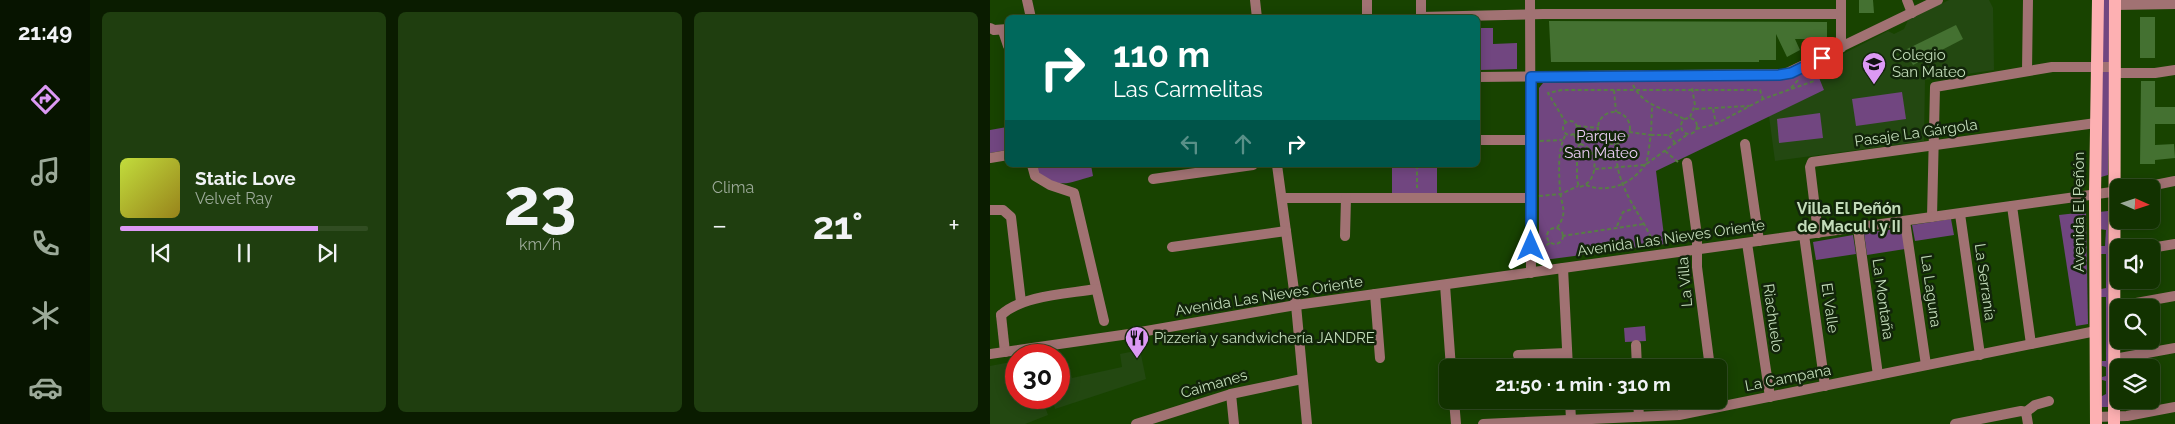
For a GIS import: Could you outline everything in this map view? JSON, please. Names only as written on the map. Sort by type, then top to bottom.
[{"type":"main road","name":"Avenida El Peñón","points":[[2096,421],[2095,195],[2098,0]]},
{"type":"main road","points":[[2115,3],[2116,179]]},
{"type":"main road","points":[[2114,349],[2114,359]]},
{"type":"street","points":[[1027,0],[1030,15]]},
{"type":"street","points":[[1255,0],[1257,15]]},
{"type":"street","points":[[1367,0],[1367,15]]},
{"type":"street","points":[[1421,0],[1421,15]]},
{"type":"street","points":[[1530,0],[1531,273]]},
{"type":"street","points":[[1841,0],[1841,48]]},
{"type":"street","points":[[1907,0],[1912,13]]},
{"type":"street","points":[[1480,77],[1779,75],[1791,73],[1938,0]]},
{"type":"street","points":[[2027,71],[2028,0]]},
{"type":"street","points":[[2115,3],[2129,5],[2175,4]]},
{"type":"street","points":[[1480,16],[1841,14]]},
{"type":"street","points":[[990,28],[1005,30]]},
{"type":"street","points":[[1932,217],[1935,87],[2052,68],[2097,66],[2115,70],[2155,73],[2175,70]]},
{"type":"street","name":"Pasaje La Gárgola","points":[[1818,233],[1811,164],[2096,123]]},
{"type":"street","points":[[1480,140],[1531,140]]},
{"type":"street","points":[[1746,144],[1759,241]]},
{"type":"street","points":[[990,158],[1005,156]]},
{"type":"street","name":"La Villa","points":[[1687,163],[1697,267],[1709,359]]},
{"type":"street","points":[[1033,167],[1035,176],[1050,185],[1074,193],[1104,321]]},
{"type":"street","points":[[1153,179],[1239,167]]},
{"type":"street","points":[[1277,167],[1296,305],[1307,424]]},
{"type":"street","points":[[2160,184],[2175,181]]},
{"type":"street","name":"Avenida Las Nieves Oriente","points":[[1060,344],[1296,305],[2110,193]]},
{"type":"street","points":[[1282,198],[1531,198]]},
{"type":"street","points":[[1345,236],[1346,198]]},
{"type":"street","points":[[2012,206],[2031,344]]},
{"type":"street","points":[[990,210],[1003,210],[1011,218],[1021,302]]},
{"type":"street","name":"La Serranía","points":[[1960,214],[1980,355]]},
{"type":"street","name":"La Laguna","points":[[1905,221],[1926,365]]},
{"type":"street","name":"La Montaña","points":[[1858,228],[1878,375]]},
{"type":"street","points":[[1172,247],[1286,231]]},
{"type":"street","name":"El Valle","points":[[1804,235],[1826,386]]},
{"type":"street","name":"Riachuelo","points":[[1748,243],[1770,397]]},
{"type":"street","points":[[2160,246],[2175,244]]},
{"type":"street","points":[[1563,268],[1567,359]]},
{"type":"street","points":[[1445,284],[1450,359]]},
{"type":"street","points":[[1001,315],[1008,308],[1021,302],[1096,289]]},
{"type":"street","points":[[1375,294],[1380,358]]},
{"type":"street","points":[[2158,299],[2175,296]]},
{"type":"street","points":[[990,311],[1001,315]]},
{"type":"street","points":[[1001,315],[1005,352]]},
{"type":"street","name":"La Campana","points":[[1727,402],[1770,397],[2096,331]]},
{"type":"street","points":[[1636,345],[1637,359]]},
{"type":"street","points":[[2114,359],[2175,348]]},
{"type":"street","name":"Avenida Las Nieves Oriente","points":[[990,354],[1005,352]]},
{"type":"street","points":[[1518,356],[1567,353]]},
{"type":"street","name":"Caimanes","points":[[1136,424],[1231,394],[1302,379]]},
{"type":"street","points":[[1231,394],[1234,424]]},
{"type":"street","points":[[1956,424],[2019,411],[2026,412],[2034,405],[2049,401]]},
{"type":"street","points":[[2096,421],[2114,420],[2175,407]]},
{"type":"street","points":[[1455,409],[1456,424]]},
{"type":"street","points":[[1570,409],[1571,420]]},
{"type":"street","points":[[1639,409],[1639,417]]},
{"type":"street","name":"La Campana","points":[[1483,424],[1571,420],[1628,421],[1639,417],[1678,415],[1698,409]]},
{"type":"street","points":[[2026,412],[2028,424]]},
{"type":"path","points":[[1531,198],[1560,194],[1578,186],[1586,185],[1614,188],[1696,129],[1716,124],[1763,99],[1814,80]]},
{"type":"path","points":[[1688,134],[1683,132],[1681,123],[1689,117],[1694,109],[1693,89]]},
{"type":"path","points":[[1644,224],[1617,226],[1562,236],[1557,243],[1548,240],[1548,231],[1557,228],[1563,219],[1564,210],[1560,194],[1560,158],[1562,140],[1566,134],[1564,126],[1566,123],[1548,93],[1562,90],[1760,90],[1763,99]]},
{"type":"path","points":[[1614,90],[1616,112]]},
{"type":"path","points":[[1636,90],[1652,106],[1671,111],[1684,119]]},
{"type":"path","points":[[1646,164],[1651,135],[1652,106]]},
{"type":"path","points":[[1694,109],[1751,106]]},
{"type":"path","points":[[1713,109],[1716,124]]},
{"type":"path","points":[[1616,112],[1627,119],[1629,132],[1621,142],[1615,144],[1603,139],[1599,128],[1600,121],[1604,116],[1616,112]]},
{"type":"path","points":[[1689,117],[1694,119],[1697,124],[1696,129]]},
{"type":"path","points":[[1566,123],[1570,121],[1577,126],[1599,128]]},
{"type":"path","points":[[1577,126],[1574,134],[1578,145],[1578,186]]},
{"type":"path","points":[[1629,132],[1669,135],[1681,128]]},
{"type":"path","points":[[1566,134],[1574,134]]},
{"type":"path","points":[[1669,135],[1675,144]]},
{"type":"path","points":[[1531,140],[1562,140]]},
{"type":"path","points":[[1615,144],[1622,184],[1644,224],[1657,255]]},
{"type":"path","points":[[1578,145],[1584,145],[1593,156],[1595,169],[1586,185]]},
{"type":"path","points":[[1665,150],[1681,164],[1687,163]]},
{"type":"path","points":[[1595,169],[1646,164]]},
{"type":"path","points":[[1417,167],[1417,198]]},
{"type":"path","points":[[1617,226],[1623,212],[1636,208]]},
{"type":"path","points":[[1557,228],[1562,236]]},
{"type":"shaded area","name":"Colegio San Mateo","points":[[1949,0],[1989,0],[1993,8],[1994,70],[1925,80],[1924,141],[1775,161],[1769,116],[1824,90],[1816,70],[1827,62],[1888,31],[1894,34],[1904,29],[1908,20]]},
{"type":"shaded area","points":[[1140,350],[1146,379],[1070,404],[1070,371],[1072,378],[1122,367],[1120,354]]},
{"type":"shaded area","points":[[1005,363],[1005,409],[1046,409],[1048,415],[1025,424],[990,424],[990,366]]},
{"type":"green space","points":[[2103,0],[2113,0],[2108,175],[2101,177]]},
{"type":"green space","points":[[1480,28],[1493,28],[1493,44],[1517,43],[1517,69],[1480,70]]},
{"type":"green space","name":"Parque San Mateo","points":[[1816,70],[1824,90],[1656,171],[1665,244],[1544,260],[1539,256],[1539,88],[1543,83],[1783,79]]},
{"type":"green space","points":[[1902,92],[1906,119],[1856,126],[1852,99]]},
{"type":"green space","points":[[1820,113],[1823,138],[1779,143],[1777,119]]},
{"type":"green space","points":[[1005,127],[1005,150],[990,153],[990,130]]},
{"type":"green space","points":[[1036,167],[1091,167],[1093,176],[1059,183],[1038,174]]},
{"type":"green space","points":[[1392,167],[1437,167],[1437,194],[1392,193]]},
{"type":"green space","points":[[2108,211],[2109,407],[2100,407],[2100,397],[2106,394],[2106,381],[2102,380],[2102,377],[2106,376],[2106,367],[2102,366],[2102,361],[2106,361],[2106,297],[2101,297],[2101,289],[2106,288],[2106,254],[2101,254],[2101,246],[2105,246],[2106,230],[2099,229],[2099,212]]},
{"type":"green space","points":[[2086,212],[2088,324],[2076,326],[2059,215]]},
{"type":"green space","points":[[1951,219],[1954,235],[1915,241],[1912,225]]},
{"type":"green space","points":[[1902,228],[1905,249],[1867,255],[1864,233]]},
{"type":"green space","points":[[1853,235],[1856,254],[1816,260],[1813,242]]},
{"type":"green space","points":[[1645,326],[1646,341],[1625,342],[1624,328]]},
{"type":"building","points":[[1859,0],[1873,0],[1874,13],[1859,13]]},
{"type":"building","points":[[2140,17],[2155,17],[2155,58],[2140,58]]},
{"type":"building","points":[[1549,21],[1827,22],[1827,39],[1795,39],[1800,50],[1787,57],[1776,34],[1776,60],[1759,60],[1759,62],[1551,62]]},
{"type":"building","points":[[1956,25],[1963,39],[1913,65],[1905,50]]},
{"type":"building","points":[[2141,81],[2155,81],[2155,107],[2175,107],[2175,124],[2155,124],[2155,145],[2174,144],[2175,158],[2155,160],[2155,164],[2140,164]]},
{"type":"place","name":"Colegio San Mateo","points":[[1874,85]]},
{"type":"place","name":"Pizzería y sandwichería JANDRE","points":[[1137,359]]},
{"type":"district","name":"Villa El Peñón de Macul I y II","points":[[1849,217]]},
{"type":"route","points":[[1531,246],[1531,77],[1779,75],[1791,73],[1822,58]]}]
